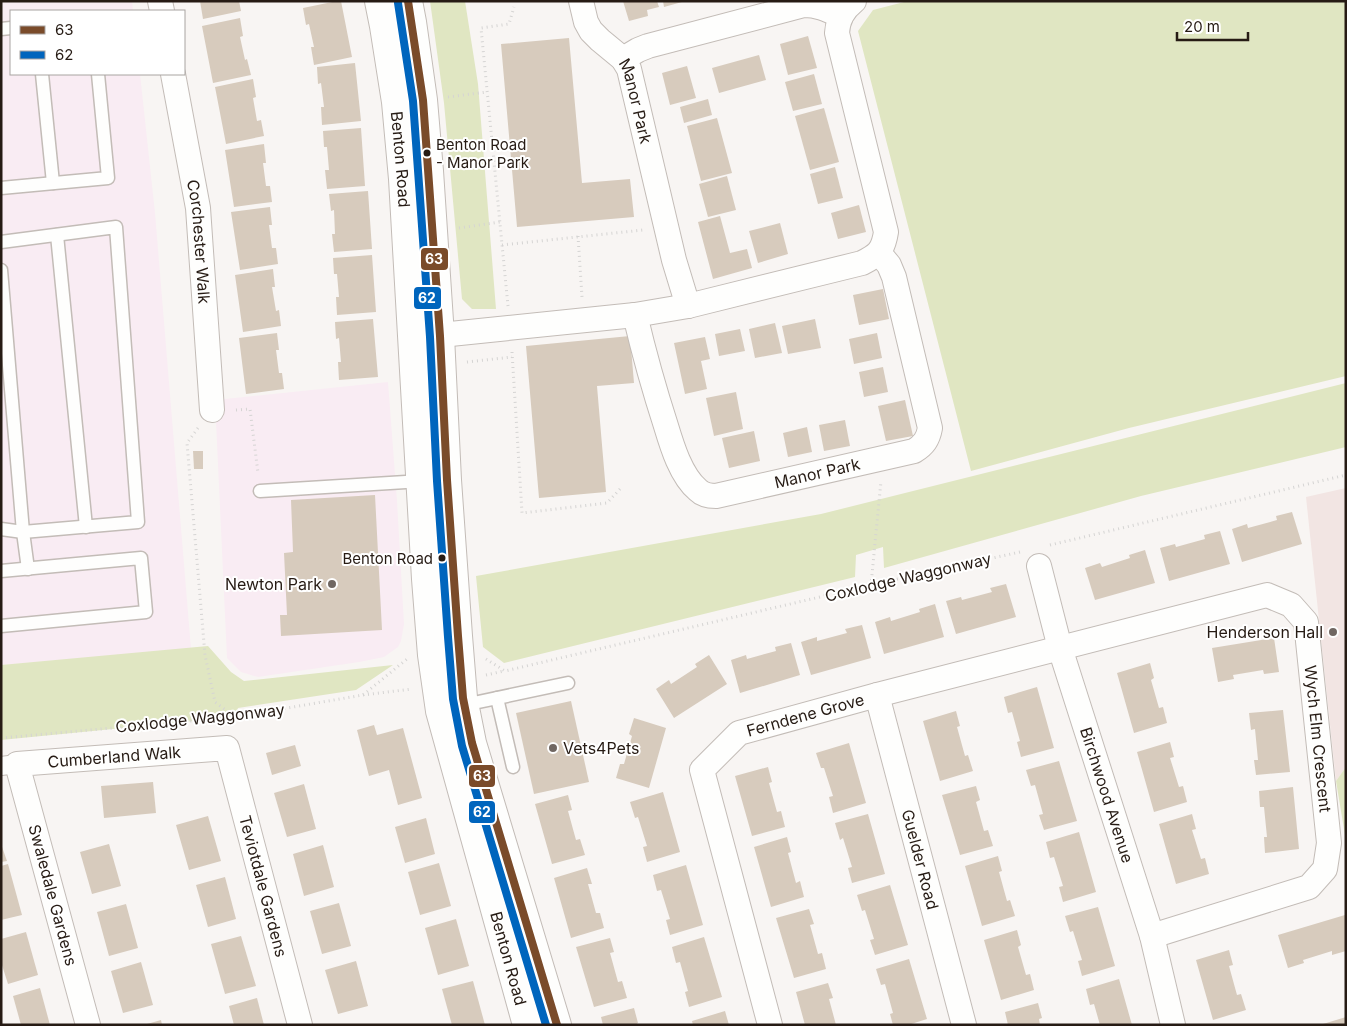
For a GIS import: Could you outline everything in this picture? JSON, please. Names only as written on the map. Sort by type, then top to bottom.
[{"type":"main road","name":"Benton Road","points":[[378,1],[384,26],[396,102],[404,179],[412,338],[458,636],[464,705],[472,744],[557,1025]]},
{"type":"main road","name":"Benton Road","points":[[408,1],[423,100],[442,365],[433,481],[431,645],[440,711],[527,1025]]},
{"type":"street","points":[[581,1],[586,22],[591,31],[623,59]]},
{"type":"street","name":"Manor Park","points":[[635,315],[650,378],[678,461],[697,490],[706,496],[716,496],[914,450],[923,446],[929,437],[930,428],[894,277],[889,265],[879,253],[884,243],[886,232],[838,41],[838,26],[847,8],[827,9],[815,5],[804,5],[648,46],[623,59],[629,69],[633,84],[674,260],[688,306]]},
{"type":"street","name":"Corchester Walk","points":[[173,75],[198,208],[212,410]]},
{"type":"street","points":[[412,338],[635,315],[688,306],[862,263],[879,253]]},
{"type":"street","name":"Birchwood Avenue","points":[[1036,555],[1060,648],[1152,936],[1173,1025]]},
{"type":"street","name":"Wych Elm Crescent","points":[[1060,648],[1267,595],[1291,605],[1306,622],[1328,843],[1325,869],[1309,887],[1152,936]]},
{"type":"street","name":"Ferndene Grove","points":[[770,1025],[702,770],[738,733],[1060,648]]},
{"type":"street","name":"Guelder Road","points":[[877,695],[964,1025]]},
{"type":"street","name":"Cumberland Walk","points":[[9,765],[227,748]]},
{"type":"street","name":"Teviotdale Gardens","points":[[227,748],[300,1025]]},
{"type":"street","name":"Swaledale Gardens","points":[[9,765],[88,1025]]},
{"type":"lane","points":[[42,75],[53,183]]},
{"type":"lane","points":[[1,188],[108,178],[98,75]]},
{"type":"lane","points":[[1,242],[116,227],[138,522],[24,532],[1,529]]},
{"type":"lane","points":[[57,235],[86,527]]},
{"type":"lane","points":[[1,270],[28,569]]},
{"type":"lane","points":[[260,491],[433,481]]},
{"type":"lane","points":[[1,571],[141,558],[146,612],[1,626]]},
{"type":"lane","points":[[464,705],[568,683]]},
{"type":"lane","points":[[497,698],[513,767]]},
{"type":"path","points":[[514,7],[509,24],[481,28],[510,328],[522,513],[607,503],[620,489]]},
{"type":"path","points":[[423,100],[487,92]]},
{"type":"path","points":[[433,232],[500,222]]},
{"type":"path","points":[[502,244],[667,228]]},
{"type":"path","points":[[578,236],[584,320]]},
{"type":"path","points":[[442,365],[512,357]]},
{"type":"path","points":[[235,717],[215,702],[205,655],[187,443],[212,410],[250,409],[260,491]]},
{"type":"path","points":[[871,585],[884,457]]},
{"type":"path","name":"Coxlodge Waggonway","points":[[482,656],[505,671],[871,585],[1036,555],[1346,475]]},
{"type":"path","name":"Coxlodge Waggonway","points":[[1,738],[235,717],[362,695],[406,659],[415,656]]},
{"type":"path","points":[[362,695],[436,686]]},
{"type":"shaded area","points":[[1,1],[132,1],[133,10],[10,10],[10,75],[140,75],[155,213],[191,649],[1,665]]},
{"type":"shaded area","points":[[388,382],[404,624],[398,647],[384,657],[359,662],[258,677],[241,672],[227,658],[215,400]]},
{"type":"shaded area","name":"Henderson Hall","points":[[1346,488],[1346,767],[1336,781],[1306,497]]},
{"type":"green space","points":[[430,1],[465,1],[478,84],[496,309],[472,309],[462,299],[444,103]]},
{"type":"green space","points":[[908,1],[1346,1],[1346,376],[1129,428],[971,471],[858,31],[873,10]]},
{"type":"green space","points":[[1346,383],[1346,447],[1141,496],[884,568],[883,547],[856,555],[855,577],[504,663],[483,647],[476,576],[821,514]]},
{"type":"green space","points":[[208,646],[231,672],[244,681],[393,665],[356,690],[238,708],[235,717],[1,740],[1,665]]},
{"type":"green space","points":[[1346,767],[1346,841],[1336,781]]},
{"type":"building","points":[[200,1],[239,1],[241,11],[203,19]]},
{"type":"building","points":[[341,1],[352,57],[314,65],[311,47],[314,47],[309,24],[306,25],[303,8]]},
{"type":"building","points":[[623,1],[657,1],[659,7],[647,10],[648,16],[629,21]]},
{"type":"building","points":[[663,1],[682,1],[682,2],[664,7]]},
{"type":"building","points":[[240,18],[243,36],[240,37],[245,60],[247,59],[251,75],[213,83],[202,26]]},
{"type":"building","points":[[808,36],[817,68],[788,75],[780,44]]},
{"type":"building","points":[[569,38],[582,183],[630,179],[634,217],[517,227],[501,44]]},
{"type":"building","points":[[759,55],[766,80],[719,93],[712,68]]},
{"type":"building","points":[[355,63],[361,121],[322,125],[321,107],[324,107],[321,83],[318,84],[317,67]]},
{"type":"building","points":[[687,66],[696,98],[670,105],[662,73]]},
{"type":"building","points":[[814,74],[822,104],[793,111],[785,82]]},
{"type":"building","points":[[253,79],[256,97],[253,98],[257,121],[261,120],[264,136],[226,144],[215,87]]},
{"type":"building","points":[[708,99],[712,115],[684,123],[680,107]]},
{"type":"building","points":[[824,108],[839,162],[810,170],[795,116]]},
{"type":"building","points":[[717,118],[732,173],[701,181],[687,126]]},
{"type":"building","points":[[361,128],[365,186],[327,189],[325,170],[329,170],[327,147],[324,147],[323,131]]},
{"type":"building","points":[[264,144],[266,163],[263,163],[266,186],[270,186],[272,202],[234,207],[225,150]]},
{"type":"building","points":[[835,167],[843,198],[818,204],[810,174]]},
{"type":"building","points":[[727,176],[736,210],[708,217],[699,184]]},
{"type":"building","points":[[368,191],[372,249],[334,252],[332,234],[335,234],[334,210],[331,211],[329,194]]},
{"type":"building","points":[[859,205],[866,232],[838,239],[831,213]]},
{"type":"building","points":[[270,207],[272,225],[269,225],[272,248],[276,248],[278,264],[240,270],[231,212]]},
{"type":"building","points":[[720,216],[730,253],[747,249],[752,268],[713,279],[698,222]]},
{"type":"building","points":[[780,223],[788,254],[758,263],[749,231]]},
{"type":"building","points":[[372,255],[376,312],[337,315],[336,297],[339,297],[337,274],[334,274],[333,258]]},
{"type":"building","points":[[273,269],[275,287],[272,287],[276,311],[279,310],[281,326],[243,332],[235,275]]},
{"type":"building","points":[[883,289],[889,319],[859,325],[853,295]]},
{"type":"building","points":[[373,319],[378,377],[339,380],[338,362],[341,362],[339,338],[336,339],[335,322]]},
{"type":"building","points":[[815,319],[821,348],[788,354],[782,326]]},
{"type":"building","points":[[775,323],[782,353],[755,358],[749,329]]},
{"type":"building","points":[[740,329],[745,351],[719,356],[715,334]]},
{"type":"building","points":[[277,333],[279,350],[276,350],[279,373],[282,373],[284,389],[246,394],[239,338]]},
{"type":"building","points":[[877,333],[882,358],[854,364],[849,339]]},
{"type":"building","points":[[630,336],[634,383],[597,386],[606,492],[539,498],[526,346]]},
{"type":"building","points":[[705,337],[710,359],[701,361],[707,389],[685,394],[674,343]]},
{"type":"building","points":[[883,367],[888,392],[864,397],[859,372]]},
{"type":"building","points":[[736,392],[743,429],[714,436],[706,398]]},
{"type":"building","points":[[905,400],[913,436],[886,441],[878,406]]},
{"type":"building","points":[[845,420],[850,446],[824,451],[819,425]]},
{"type":"building","points":[[807,427],[812,452],[788,457],[783,433]]},
{"type":"building","points":[[754,431],[760,461],[729,468],[722,438]]},
{"type":"building","points":[[193,451],[203,451],[203,469],[194,469]]},
{"type":"building","name":"Newton Park","points":[[375,495],[382,630],[281,636],[280,615],[287,615],[284,553],[293,552],[291,500]]},
{"type":"building","points":[[1292,512],[1302,544],[1242,562],[1232,529],[1247,524],[1248,528],[1277,520],[1276,516]]},
{"type":"building","points":[[1220,531],[1230,564],[1169,581],[1160,548],[1175,544],[1176,547],[1205,539],[1204,535]]},
{"type":"building","points":[[1145,550],[1155,583],[1095,600],[1085,568],[1100,563],[1102,567],[1130,558],[1129,555]]},
{"type":"building","points":[[1006,584],[1016,617],[956,634],[946,601],[961,597],[962,600],[992,592],[990,588]]},
{"type":"building","points":[[935,604],[944,637],[884,654],[875,622],[890,617],[891,621],[920,612],[919,609]]},
{"type":"building","points":[[862,625],[871,658],[811,675],[801,642],[817,637],[817,641],[847,633],[845,629]]},
{"type":"building","points":[[1274,638],[1279,672],[1264,674],[1263,670],[1233,675],[1234,679],[1218,682],[1212,648]]},
{"type":"building","points":[[791,643],[800,675],[740,693],[731,660],[746,655],[747,659],[776,651],[775,647]]},
{"type":"building","points":[[709,655],[727,684],[674,718],[656,689],[669,680],[671,684],[697,667],[695,664]]},
{"type":"building","points":[[1150,663],[1154,678],[1151,680],[1159,708],[1163,707],[1167,723],[1134,733],[1117,673]]},
{"type":"building","points":[[1037,687],[1054,748],[1021,757],[1017,742],[1020,741],[1012,712],[1008,713],[1004,697]]},
{"type":"building","name":"Vets4Pets","points":[[571,701],[589,782],[534,794],[516,713]]},
{"type":"building","points":[[1283,710],[1290,772],[1256,775],[1254,760],[1258,760],[1255,729],[1251,730],[1249,713]]},
{"type":"building","points":[[956,711],[960,726],[957,727],[965,756],[968,755],[973,771],[940,781],[923,721]]},
{"type":"building","points":[[634,718],[666,728],[649,788],[616,778],[620,764],[624,764],[632,736],[629,734]]},
{"type":"building","points":[[374,725],[377,735],[403,728],[422,798],[398,805],[389,770],[369,776],[357,730]]},
{"type":"building","points":[[1170,742],[1174,757],[1170,758],[1179,787],[1183,786],[1187,802],[1154,812],[1137,752]]},
{"type":"building","points":[[849,743],[866,803],[833,813],[829,797],[833,796],[824,768],[821,768],[816,753]]},
{"type":"building","points":[[295,745],[301,766],[272,775],[266,753]]},
{"type":"building","points":[[1059,761],[1077,821],[1044,830],[1039,815],[1043,814],[1035,785],[1031,786],[1026,770]]},
{"type":"building","points":[[768,767],[772,782],[769,783],[777,812],[781,811],[785,827],[752,836],[735,776]]},
{"type":"building","points":[[153,782],[156,813],[104,818],[101,786]]},
{"type":"building","points":[[304,784],[316,829],[287,837],[274,793]]},
{"type":"building","points":[[976,786],[980,800],[976,802],[984,831],[988,830],[993,846],[960,855],[942,795]]},
{"type":"building","points":[[1293,787],[1299,849],[1265,853],[1264,837],[1267,837],[1264,807],[1260,807],[1259,791]]},
{"type":"building","points":[[663,792],[680,852],[647,862],[643,847],[647,846],[638,817],[635,818],[630,802]]},
{"type":"building","points":[[568,795],[572,810],[568,811],[576,840],[580,839],[585,855],[552,864],[535,804]]},
{"type":"building","points":[[868,814],[885,874],[852,883],[848,868],[852,867],[843,838],[840,840],[835,823]]},
{"type":"building","points":[[1192,814],[1196,829],[1192,830],[1201,859],[1205,858],[1209,874],[1176,884],[1159,824]]},
{"type":"building","points":[[208,816],[221,861],[189,870],[176,825]]},
{"type":"building","points":[[426,818],[435,854],[405,863],[395,827]]},
{"type":"building","points":[[1079,832],[1096,892],[1063,902],[1059,887],[1063,886],[1054,857],[1050,858],[1046,842]]},
{"type":"building","points":[[787,837],[791,852],[788,853],[796,883],[800,881],[804,897],[771,907],[754,847]]},
{"type":"building","points":[[1,844],[7,861],[1,862]]},
{"type":"building","points":[[109,844],[121,886],[92,894],[80,852]]},
{"type":"building","points":[[323,845],[334,887],[304,896],[293,854]]},
{"type":"building","points":[[998,856],[1002,871],[999,872],[1007,901],[1010,900],[1015,916],[982,926],[965,866]]},
{"type":"building","points":[[439,863],[451,906],[420,915],[408,872]]},
{"type":"building","points":[[8,864],[22,915],[1,920],[1,866]]},
{"type":"building","points":[[686,865],[703,925],[670,935],[666,920],[670,919],[661,890],[657,891],[653,875]]},
{"type":"building","points":[[587,868],[592,884],[588,884],[596,913],[600,913],[604,928],[571,938],[554,878]]},
{"type":"building","points":[[225,877],[236,919],[208,927],[196,885]]},
{"type":"building","points":[[890,885],[908,945],[875,955],[870,940],[874,939],[865,910],[862,911],[857,895]]},
{"type":"building","points":[[339,903],[351,946],[322,954],[310,911]]},
{"type":"building","points":[[126,904],[138,948],[109,956],[97,912]]},
{"type":"building","points":[[1098,907],[1115,966],[1082,976],[1078,961],[1082,960],[1073,931],[1070,932],[1065,916]]},
{"type":"building","points":[[809,909],[814,924],[810,925],[818,954],[822,953],[826,969],[794,978],[776,918]]},
{"type":"building","points":[[1345,915],[1346,951],[1332,955],[1332,951],[1303,960],[1304,963],[1288,968],[1278,935]]},
{"type":"building","points":[[456,919],[469,966],[438,975],[425,928]]},
{"type":"building","points":[[1017,930],[1021,945],[1018,947],[1026,975],[1030,974],[1034,990],[1001,1000],[984,940]]},
{"type":"building","points":[[26,932],[38,975],[8,984],[1,962],[1,939]]},
{"type":"building","points":[[241,936],[256,986],[225,994],[211,944]]},
{"type":"building","points":[[704,937],[722,997],[689,1007],[685,992],[688,991],[680,962],[676,963],[672,947]]},
{"type":"building","points":[[610,938],[614,952],[610,953],[618,982],[622,981],[627,998],[594,1007],[576,947]]},
{"type":"building","points":[[1229,950],[1233,965],[1229,966],[1237,995],[1241,994],[1246,1010],[1213,1020],[1196,960]]},
{"type":"building","points":[[909,959],[927,1019],[908,1025],[893,1025],[890,1014],[893,1013],[885,984],[881,985],[876,969]]},
{"type":"building","points":[[356,961],[368,1006],[338,1014],[325,970]]},
{"type":"building","points":[[141,962],[153,1005],[123,1013],[111,971]]},
{"type":"building","points":[[1119,979],[1132,1025],[1100,1025],[1094,1004],[1090,1005],[1086,989]]},
{"type":"building","points":[[473,981],[485,1025],[452,1025],[442,989]]},
{"type":"building","points":[[828,983],[833,998],[829,999],[836,1025],[805,1025],[796,992]]},
{"type":"building","points":[[40,988],[50,1025],[21,1025],[13,996]]},
{"type":"building","points":[[257,998],[264,1025],[234,1025],[229,1006]]},
{"type":"building","points":[[1038,1003],[1042,1018],[1039,1019],[1040,1025],[1008,1025],[1005,1012]]},
{"type":"building","points":[[634,1008],[638,1023],[635,1025],[603,1025],[601,1017]]},
{"type":"building","points":[[725,1011],[729,1025],[693,1025],[692,1021]]},
{"type":"building","points":[[1346,1017],[1346,1025],[1323,1025],[1323,1024]]},
{"type":"building","points":[[161,1020],[162,1025],[147,1025],[147,1024]]},
{"type":"transit line","name":"63","points":[[408,1],[423,100],[463,698],[472,743],[557,1025]]},
{"type":"transit line","name":"62","points":[[398,3],[413,101],[453,699],[462,746],[546,1025]]},
{"type":"place","name":"Benton Road - Manor Park","points":[[427,153]]},
{"type":"place","name":"Benton Road","points":[[442,558]]},
{"type":"place","name":"Newton Park","points":[[332,584]]},
{"type":"place","name":"Henderson Hall","points":[[1333,632]]},
{"type":"place","name":"Vets4Pets","points":[[553,748]]}]
